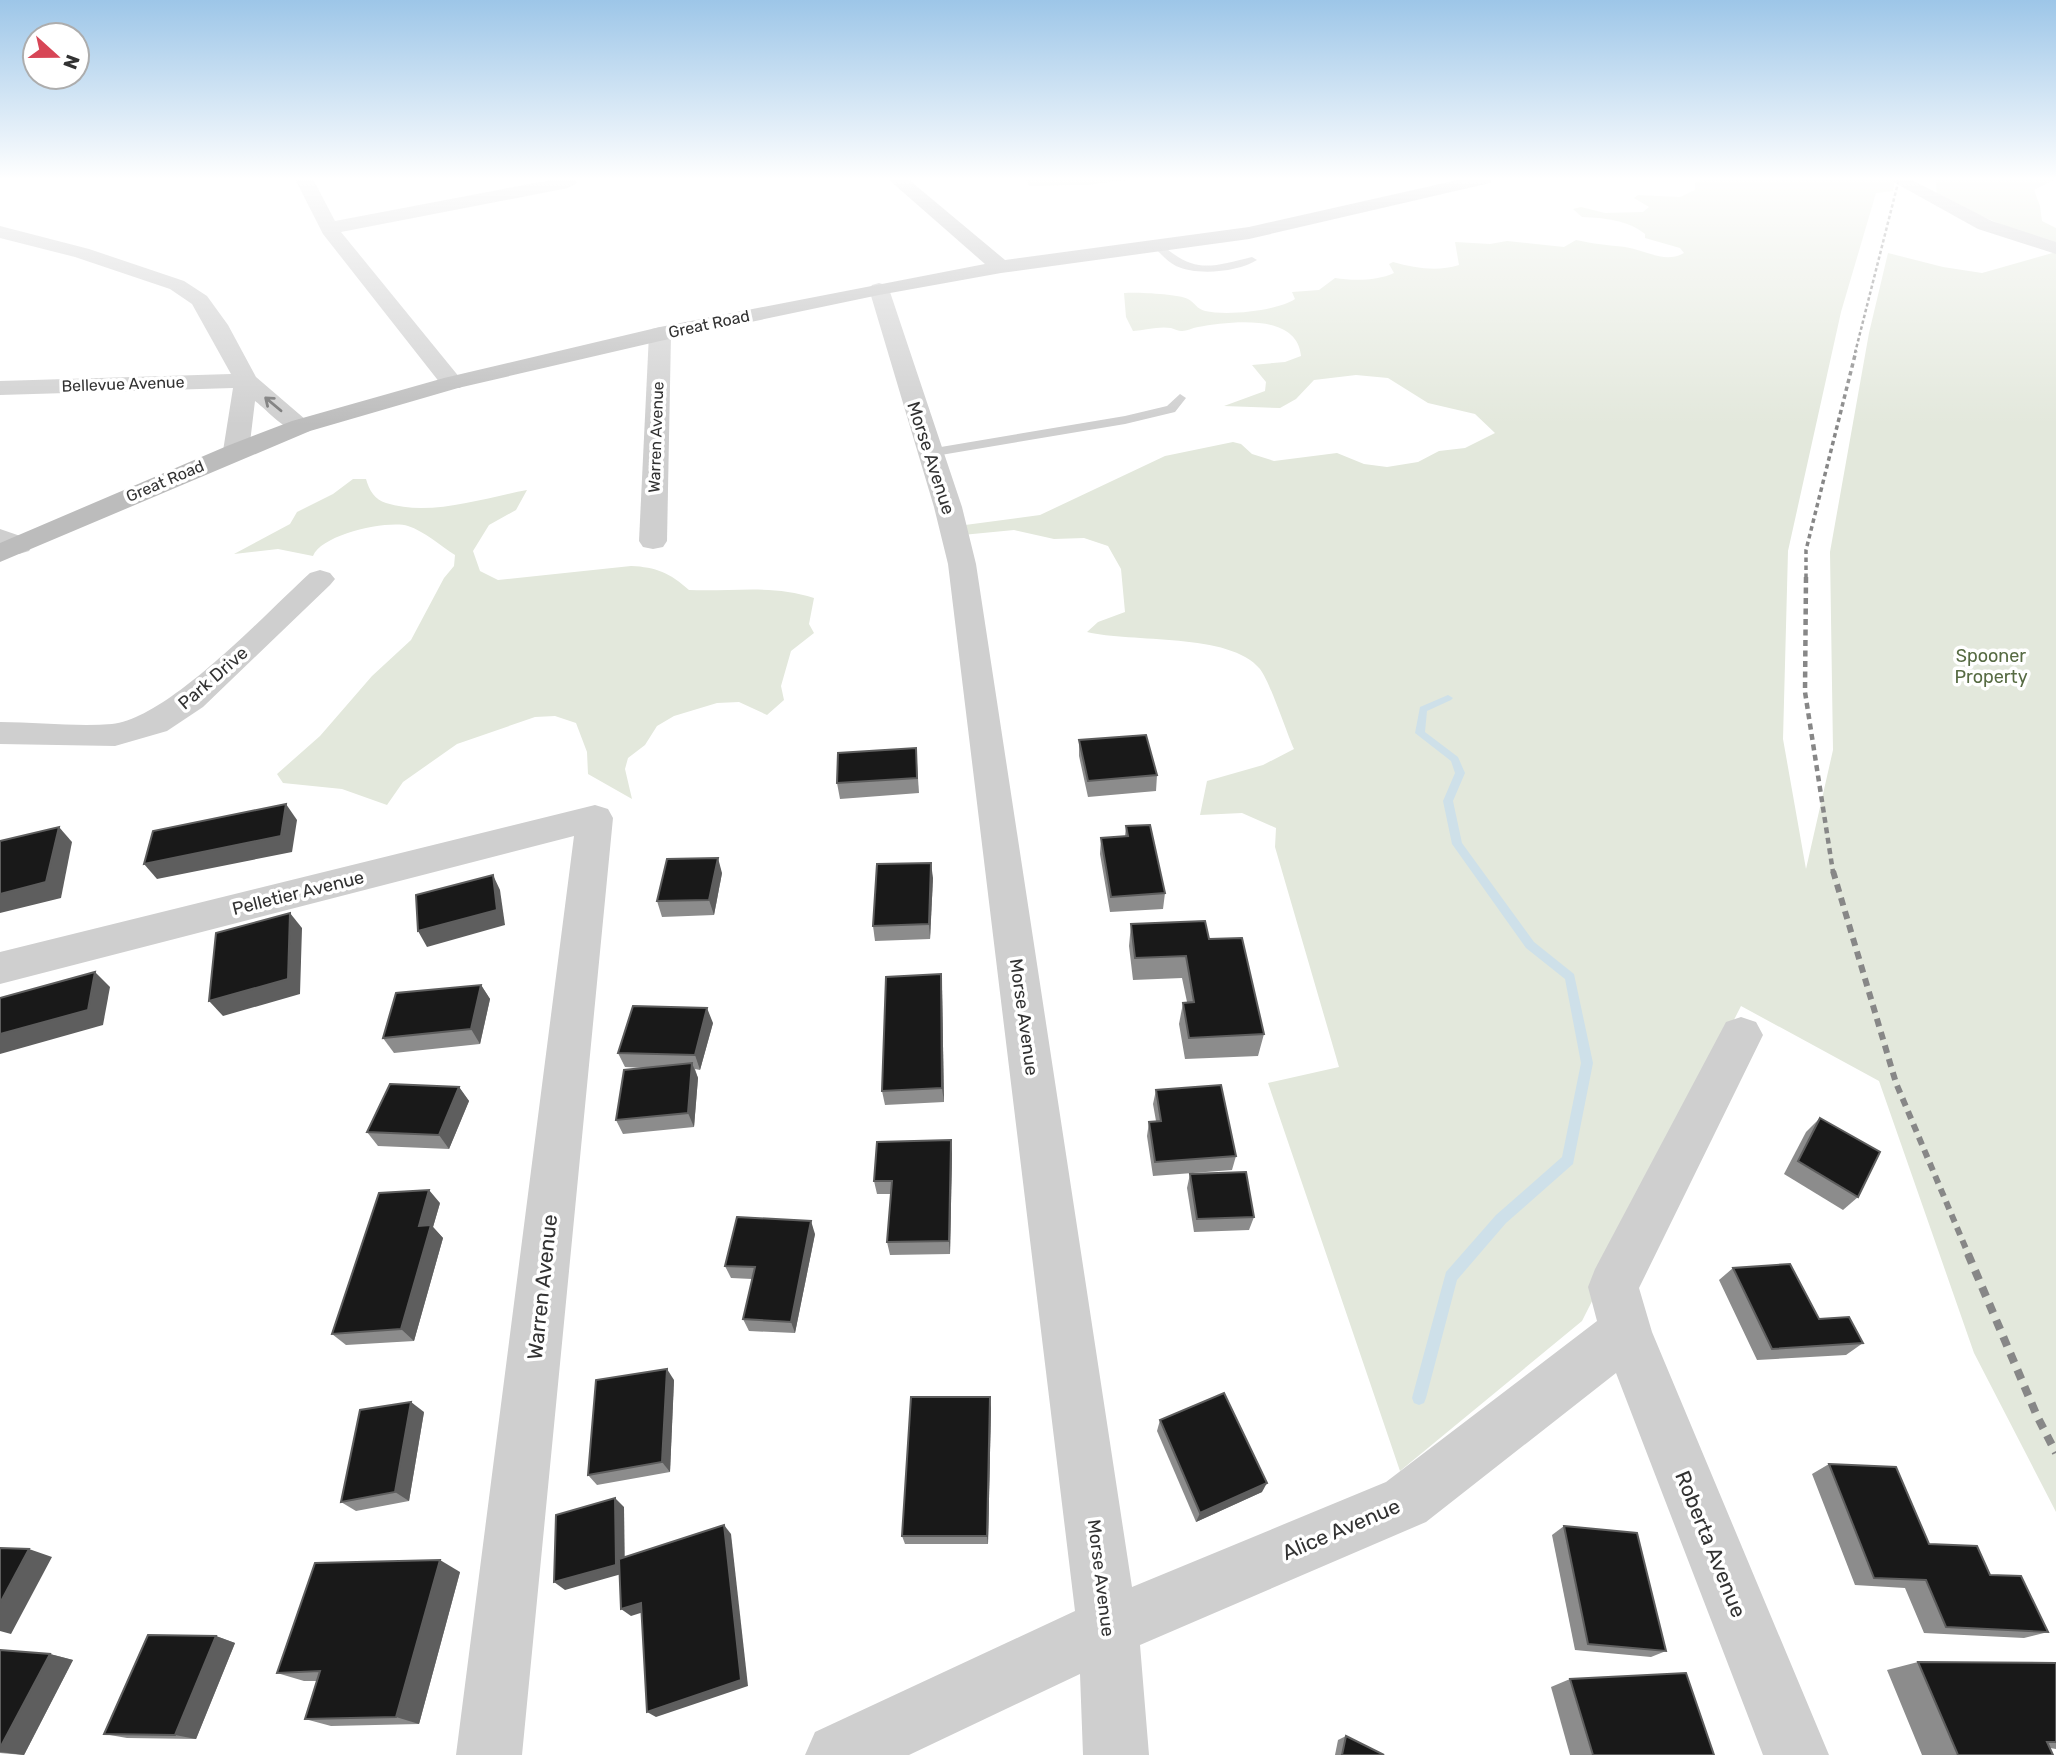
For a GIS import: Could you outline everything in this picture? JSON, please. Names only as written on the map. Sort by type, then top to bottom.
[{"type":"main road","points":[[994,261],[1001,267]]},
{"type":"main road","name":"Great Road","points":[[6,545],[300,426],[452,383],[660,334],[879,289],[1047,261]]},
{"type":"street","points":[[105,261],[177,285],[200,300],[246,381],[300,426]]},
{"type":"street","points":[[356,261],[452,383]]},
{"type":"street","name":"Morse Avenue","points":[[879,289],[948,507],[962,564],[1108,1628],[1116,1755]]},
{"type":"street","name":"Warren Avenue","points":[[653,541],[660,334]]},
{"type":"street","points":[[236,451],[246,381]]},
{"type":"street","name":"Bellevue Avenue","points":[[0,388],[246,381]]},
{"type":"street","name":"Park Drive","points":[[0,733],[115,735],[155,723],[191,700],[320,579]]},
{"type":"street","name":"Warren Avenue","points":[[489,1755],[595,818]]},
{"type":"street","name":"Pelletier Avenue","points":[[0,968],[595,818]]},
{"type":"street","points":[[1626,1332],[1613,1287],[1741,1035]]},
{"type":"street","name":"Alice Avenue","points":[[838,1755],[1108,1628],[1406,1502],[1626,1332]]},
{"type":"street","name":"Roberta Avenue","points":[[1626,1332],[1797,1755]]},
{"type":"lane","points":[[1175,261],[1187,266],[1209,267],[1246,261]]},
{"type":"lane","points":[[929,453],[1171,410],[1180,398]]},
{"type":"green space","name":"Spooner Property","points":[[1458,261],[1856,261],[1841,312],[1788,551],[1783,739],[1806,869],[1833,750],[1830,552],[1869,333],[1886,261],[1919,261],[1982,273],[2025,261],[2056,261],[2056,1512],[1974,1353],[1879,1081],[1741,1006],[1582,1321],[1400,1471],[1268,1083],[1339,1067],[1275,847],[1276,828],[1242,813],[1200,815],[1207,781],[1263,765],[1294,749],[1268,684],[1260,669],[1246,657],[1226,649],[1204,644],[1087,632],[1098,622],[1125,612],[1121,569],[1108,546],[1084,538],[1054,539],[1014,530],[952,536],[950,527],[1040,515],[1165,456],[1233,442],[1241,444],[1252,454],[1274,461],[1337,453],[1364,464],[1387,467],[1418,462],[1439,451],[1465,448],[1495,433],[1475,414],[1428,403],[1388,378],[1356,375],[1314,380],[1296,399],[1280,408],[1224,406],[1265,391],[1266,382],[1252,365],[1285,362],[1301,356],[1297,342],[1288,332],[1275,326],[1243,322],[1182,331],[1162,327],[1133,331],[1126,317],[1124,293],[1183,297],[1202,310],[1238,313],[1276,307],[1295,299],[1292,292],[1319,290],[1335,278],[1365,280],[1387,276],[1394,273],[1389,264],[1393,262],[1426,268],[1459,265]]},
{"type":"green space","points":[[353,479],[366,479],[379,500],[403,507],[457,505],[527,490],[516,510],[489,525],[473,551],[480,571],[498,580],[631,566],[648,568],[669,575],[689,590],[783,591],[814,598],[809,624],[814,633],[791,651],[781,686],[784,700],[767,715],[739,702],[717,703],[674,716],[657,726],[645,745],[628,758],[625,769],[632,799],[588,774],[587,752],[576,723],[555,716],[535,717],[457,744],[403,782],[387,805],[342,789],[283,783],[277,774],[320,736],[372,676],[411,640],[444,578],[454,566],[455,555],[420,531],[399,525],[372,527],[342,535],[319,548],[313,556],[278,549],[234,554],[290,524],[297,512],[333,494]]},
{"type":"building","points":[[1146,735],[1157,775],[1088,781],[1079,740]]},
{"type":"building","points":[[916,748],[917,778],[837,783],[838,753]]},
{"type":"building","points":[[286,804],[281,836],[144,864],[153,831]]},
{"type":"building","points":[[1150,825],[1165,893],[1111,897],[1101,838],[1128,836],[1126,826]]},
{"type":"building","points":[[59,827],[46,882],[0,894],[0,841]]},
{"type":"building","points":[[718,858],[709,900],[657,901],[667,859]]},
{"type":"building","points":[[931,863],[929,924],[873,926],[877,864]]},
{"type":"building","points":[[493,875],[497,910],[418,931],[416,895]]},
{"type":"building","points":[[290,913],[288,979],[209,1001],[216,933]]},
{"type":"building","points":[[1205,921],[1209,939],[1242,938],[1264,1034],[1189,1038],[1183,1003],[1194,1002],[1186,956],[1135,958],[1131,924]]},
{"type":"building","points":[[95,972],[88,1010],[0,1034],[0,998]]},
{"type":"building","points":[[941,974],[942,1088],[882,1091],[886,977]]},
{"type":"building","points":[[481,985],[471,1029],[383,1038],[396,993]]},
{"type":"building","points":[[633,1006],[707,1008],[695,1055],[618,1053]]},
{"type":"building","points":[[692,1063],[688,1113],[616,1120],[624,1070]]},
{"type":"building","points":[[390,1084],[459,1087],[439,1135],[367,1132]]},
{"type":"building","points":[[1221,1085],[1236,1156],[1155,1162],[1149,1122],[1161,1121],[1156,1090]]},
{"type":"building","points":[[1820,1118],[1880,1152],[1858,1197],[1798,1161]]},
{"type":"building","points":[[951,1140],[949,1241],[887,1242],[892,1181],[874,1181],[877,1142]]},
{"type":"building","points":[[1246,1172],[1254,1217],[1197,1219],[1190,1174]]},
{"type":"building","points":[[429,1190],[419,1226],[431,1225],[401,1329],[332,1334],[379,1193]]},
{"type":"building","points":[[737,1217],[811,1221],[791,1322],[743,1319],[755,1267],[725,1266]]},
{"type":"building","points":[[1790,1264],[1819,1319],[1849,1317],[1863,1343],[1772,1349],[1733,1268]]},
{"type":"building","points":[[667,1369],[662,1462],[588,1475],[596,1380]]},
{"type":"building","points":[[1224,1393],[1267,1483],[1200,1513],[1160,1420]]},
{"type":"building","points":[[911,1397],[990,1397],[987,1536],[902,1536]]},
{"type":"building","points":[[411,1402],[395,1492],[341,1502],[360,1410]]},
{"type":"building","points":[[1829,1464],[1896,1467],[1929,1544],[1977,1546],[1990,1575],[2021,1576],[2048,1632],[1946,1627],[1926,1580],[1874,1578]]},
{"type":"building","points":[[615,1498],[616,1565],[554,1582],[556,1515]]},
{"type":"building","points":[[724,1525],[741,1680],[647,1712],[641,1603],[621,1609],[619,1559]]},
{"type":"building","points":[[1564,1526],[1637,1533],[1666,1651],[1588,1644]]},
{"type":"building","points":[[0,1548],[29,1549],[0,1603]]},
{"type":"building","points":[[440,1560],[396,1717],[305,1719],[320,1671],[277,1673],[315,1563]]},
{"type":"building","points":[[148,1635],[216,1636],[175,1735],[104,1734]]},
{"type":"building","points":[[0,1650],[50,1654],[0,1748]]},
{"type":"building","points":[[1918,1662],[2056,1663],[2056,1742],[2047,1742],[2053,1755],[1958,1755]]},
{"type":"building","points":[[1686,1673],[1714,1755],[1593,1755],[1570,1679]]},
{"type":"building","points":[[1346,1736],[1384,1755],[1342,1755]]},
{"type":"waterway","points":[[1419,1398],[1451,1277],[1501,1219],[1568,1160],[1587,1063],[1570,977],[1530,945],[1457,844],[1448,801],[1460,773],[1455,759],[1420,733],[1423,709],[1448,698]]},
{"type":"railway","points":[[1855,353],[1878,261]]},
{"type":"railway","points":[[1806,577],[1806,550],[1856,351]]},
{"type":"railway","points":[[1806,577],[1805,692],[1833,872]]},
{"type":"railway","points":[[1833,871],[1896,1083],[1969,1256]]},
{"type":"railway","points":[[1968,1254],[2037,1416],[2056,1453]]}]
